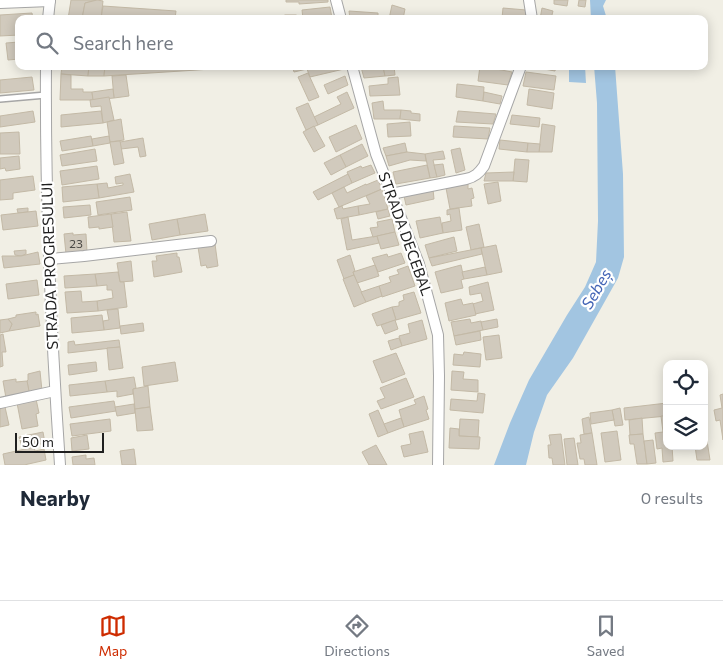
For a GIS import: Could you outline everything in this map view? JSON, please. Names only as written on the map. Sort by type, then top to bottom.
[{"type":"street","points":[[336,0],[340,15]]},
{"type":"street","points":[[529,0],[531,15]]},
{"type":"street","points":[[0,3],[50,3]]},
{"type":"street","points":[[0,10],[50,3]]},
{"type":"street","name":"STRADA PROGRESULUI","points":[[46,70],[50,259],[60,465]]},
{"type":"street","name":"STRADA DECEBAL","points":[[353,70],[368,129],[419,264],[438,335],[438,465]]},
{"type":"street","points":[[391,194],[474,177],[484,166],[520,70]]},
{"type":"street","points":[[50,259],[211,241]]},
{"type":"street","points":[[0,403],[55,391]]},
{"type":"lane","points":[[0,99],[46,95]]},
{"type":"water","points":[[590,0],[606,0],[603,6],[606,15],[591,15]]},
{"type":"water","points":[[569,70],[585,70],[586,83],[569,82]]},
{"type":"water","name":"Sebeș","points":[[594,70],[615,70],[623,174],[624,257],[618,278],[573,358],[547,395],[534,432],[526,465],[494,465],[529,380],[585,287],[596,262],[598,221],[597,103]]},
{"type":"building","points":[[71,0],[97,0],[85,3],[83,15],[69,15]]},
{"type":"building","points":[[97,0],[103,1],[101,15],[83,15],[85,3]]},
{"type":"building","points":[[286,0],[328,0],[328,2],[299,4],[299,2],[286,2]]},
{"type":"building","points":[[554,0],[568,0],[567,6],[554,4]]},
{"type":"building","points":[[579,0],[586,0],[585,7],[578,6]]},
{"type":"building","points":[[392,5],[405,9],[404,15],[390,15]]},
{"type":"building","points":[[103,6],[176,11],[176,15],[102,15]]},
{"type":"building","points":[[330,7],[331,15],[303,15],[302,10]]},
{"type":"building","points":[[503,8],[526,10],[525,15],[502,15]]},
{"type":"building","points":[[542,8],[553,11],[552,15],[541,15]]},
{"type":"building","points":[[349,11],[378,13],[378,15],[350,15]]},
{"type":"building","points":[[32,13],[32,15],[15,15],[15,35],[0,36],[0,15]]},
{"type":"building","points":[[15,42],[15,59],[8,60],[6,43]]},
{"type":"building","points":[[62,70],[89,70],[88,76],[61,74]]},
{"type":"building","points":[[89,70],[105,70],[104,76],[88,76]]},
{"type":"building","points":[[105,70],[197,70],[104,76]]},
{"type":"building","points":[[307,70],[340,70],[310,77]]},
{"type":"building","points":[[362,70],[384,70],[385,76],[364,78]]},
{"type":"building","points":[[384,70],[394,70],[395,75],[385,76]]},
{"type":"building","points":[[479,70],[512,72],[508,85],[478,81]]},
{"type":"building","points":[[526,72],[556,76],[554,90],[523,86]]},
{"type":"building","points":[[308,73],[319,97],[309,101],[298,77]]},
{"type":"building","points":[[61,74],[71,75],[71,89],[83,89],[83,92],[92,92],[93,100],[60,100]]},
{"type":"building","points":[[126,75],[129,96],[114,98],[112,76]]},
{"type":"building","points":[[345,76],[348,85],[328,94],[324,85]]},
{"type":"building","points":[[32,77],[34,90],[0,93],[0,80]]},
{"type":"building","points":[[398,77],[400,95],[370,96],[369,86],[388,84],[388,78]]},
{"type":"building","points":[[457,84],[484,87],[483,101],[456,97]]},
{"type":"building","points":[[113,89],[114,98],[93,100],[92,92]]},
{"type":"building","points":[[529,89],[554,93],[552,109],[527,105]]},
{"type":"building","points":[[347,92],[354,108],[318,125],[314,117],[341,104],[337,97]]},
{"type":"building","points":[[484,92],[502,96],[500,104],[483,101]]},
{"type":"building","points":[[109,97],[114,120],[103,123],[101,106],[91,107],[90,100]]},
{"type":"building","points":[[383,101],[384,110],[401,110],[400,119],[374,119],[372,103]]},
{"type":"building","points":[[308,103],[318,125],[306,130],[296,108]]},
{"type":"building","points":[[401,110],[420,114],[420,121],[400,119]]},
{"type":"building","points":[[33,111],[35,122],[0,127],[0,116]]},
{"type":"building","points":[[101,111],[103,123],[61,127],[61,115]]},
{"type":"building","points":[[458,111],[496,114],[493,124],[456,122]]},
{"type":"building","points":[[512,115],[540,118],[539,127],[510,124]]},
{"type":"building","points":[[121,119],[124,140],[110,142],[107,122]]},
{"type":"building","points":[[410,122],[411,136],[388,137],[387,124]]},
{"type":"building","points":[[542,124],[555,126],[552,152],[539,152]]},
{"type":"building","points":[[356,125],[362,139],[336,152],[329,137]]},
{"type":"building","points":[[314,126],[325,146],[314,152],[303,132]]},
{"type":"building","points":[[454,126],[490,128],[488,139],[453,137]]},
{"type":"building","points":[[19,132],[20,154],[0,154],[0,133]]},
{"type":"building","points":[[91,136],[93,146],[62,151],[60,141]]},
{"type":"building","points":[[109,136],[110,143],[93,146],[92,139]]},
{"type":"building","points":[[143,138],[146,156],[140,157],[138,147],[121,149],[120,142]]},
{"type":"building","points":[[500,140],[528,143],[527,152],[499,149]]},
{"type":"building","points":[[120,141],[124,163],[114,165],[110,142]]},
{"type":"building","points":[[405,143],[407,152],[386,156],[383,148]]},
{"type":"building","points":[[528,143],[540,144],[539,152],[527,152]]},
{"type":"building","points":[[362,144],[368,156],[346,167],[340,155]]},
{"type":"building","points":[[460,148],[465,170],[456,173],[451,150]]},
{"type":"building","points":[[95,149],[97,161],[62,166],[60,155]]},
{"type":"building","points":[[443,151],[445,159],[433,160],[437,177],[430,178],[425,154]]},
{"type":"building","points":[[407,152],[425,154],[426,161],[410,160],[389,166],[386,156]]},
{"type":"building","points":[[340,155],[346,167],[331,175],[324,163]]},
{"type":"building","points":[[19,156],[20,169],[6,171],[5,168],[0,169],[0,158]]},
{"type":"building","points":[[515,159],[529,160],[527,182],[513,181]]},
{"type":"building","points":[[443,164],[445,175],[437,177],[434,165]]},
{"type":"building","points":[[371,165],[375,173],[352,183],[347,172],[361,166],[362,168]]},
{"type":"building","points":[[427,165],[430,178],[396,184],[393,172]]},
{"type":"building","points":[[97,166],[99,179],[62,185],[60,171]]},
{"type":"building","points":[[514,172],[513,181],[484,181],[486,173]]},
{"type":"building","points":[[130,174],[134,192],[99,198],[97,184],[107,183],[108,188],[123,185],[123,183],[116,184],[115,177]]},
{"type":"building","points":[[348,174],[352,183],[318,200],[313,192]]},
{"type":"building","points":[[33,176],[35,190],[13,193],[13,199],[0,200],[0,180]]},
{"type":"building","points":[[378,180],[382,189],[339,207],[332,193],[344,187],[347,193]]},
{"type":"building","points":[[498,182],[501,201],[488,204],[484,184]]},
{"type":"building","points":[[97,184],[99,198],[63,202],[62,187]]},
{"type":"building","points":[[468,184],[468,189],[472,188],[474,198],[471,199],[472,206],[450,209],[446,188]]},
{"type":"building","points":[[382,189],[388,209],[359,215],[358,206],[370,204],[366,196]]},
{"type":"building","points":[[433,189],[434,199],[406,205],[404,196]]},
{"type":"building","points":[[130,197],[132,210],[98,215],[96,202]]},
{"type":"building","points":[[90,205],[91,215],[64,218],[63,207]]},
{"type":"building","points":[[342,206],[343,209],[358,206],[359,215],[337,219],[334,209]]},
{"type":"building","points":[[28,208],[28,212],[18,213],[17,209]]},
{"type":"building","points":[[459,208],[462,230],[443,233],[442,223],[451,221],[450,214],[447,215],[447,210]]},
{"type":"building","points":[[388,209],[390,216],[378,219],[376,212]]},
{"type":"building","points":[[36,211],[38,226],[3,230],[1,215]]},
{"type":"building","points":[[127,212],[131,241],[114,242],[111,214]]},
{"type":"building","points":[[111,214],[113,227],[89,228],[88,217]]},
{"type":"building","points":[[205,214],[208,231],[180,235],[177,219]]},
{"type":"building","points":[[348,217],[352,240],[377,236],[379,243],[347,250],[341,219]]},
{"type":"building","points":[[440,217],[443,233],[420,238],[416,221]]},
{"type":"building","points":[[177,219],[180,235],[152,240],[149,224]]},
{"type":"building","points":[[392,219],[395,232],[373,237],[370,228],[378,227],[377,222]]},
{"type":"building","points":[[479,224],[484,247],[471,250],[466,227]]},
{"type":"building","points":[[395,232],[399,245],[381,249],[377,236]]},
{"type":"building","points":[[73,233],[73,235],[86,234],[87,252],[66,254],[64,234]]},
{"type":"building","points":[[454,237],[457,251],[429,258],[425,245]]},
{"type":"building","points":[[215,244],[218,266],[207,268],[206,265],[201,266],[198,247]]},
{"type":"building","points":[[496,245],[502,272],[487,275],[481,248]]},
{"type":"building","points":[[481,248],[482,254],[432,266],[429,258]]},
{"type":"building","points":[[26,250],[26,254],[21,256],[15,255],[14,251]]},
{"type":"building","points":[[38,252],[40,264],[4,268],[2,256],[21,256]]},
{"type":"building","points":[[177,253],[182,272],[154,277],[152,261],[157,261],[156,256]]},
{"type":"building","points":[[401,253],[405,263],[378,272],[372,258],[387,254],[388,257]]},
{"type":"building","points":[[350,255],[355,271],[353,272],[354,275],[344,279],[337,260]]},
{"type":"building","points":[[131,261],[133,281],[120,282],[117,263]]},
{"type":"building","points":[[375,265],[379,276],[357,283],[353,272]]},
{"type":"building","points":[[461,265],[464,279],[461,280],[463,288],[441,293],[435,272]]},
{"type":"building","points":[[408,266],[415,286],[382,297],[379,286],[391,282],[389,277],[399,274],[397,270]]},
{"type":"building","points":[[485,267],[487,275],[464,279],[462,272]]},
{"type":"building","points":[[118,272],[120,282],[124,282],[127,307],[98,311],[97,301],[113,298],[112,290],[107,290],[107,285],[97,286],[95,274]]},
{"type":"building","points":[[95,274],[97,286],[65,288],[64,276]]},
{"type":"building","points":[[354,275],[366,302],[354,307],[343,279]]},
{"type":"building","points":[[37,280],[39,295],[8,299],[6,284]]},
{"type":"building","points":[[488,282],[494,310],[475,314],[473,304],[483,301],[481,293],[470,295],[469,287]]},
{"type":"building","points":[[379,286],[382,296],[366,302],[361,292]]},
{"type":"building","points":[[81,291],[82,302],[97,301],[98,311],[67,313],[65,292]]},
{"type":"building","points":[[414,292],[421,313],[396,320],[392,307],[399,306],[399,302],[404,300],[403,295]]},
{"type":"building","points":[[461,299],[463,305],[473,303],[476,315],[449,321],[445,303]]},
{"type":"building","points":[[392,307],[396,320],[377,326],[372,314]]},
{"type":"building","points":[[118,309],[120,328],[104,330],[103,321],[109,320],[107,310]]},
{"type":"building","points":[[36,312],[40,326],[9,331],[12,324],[8,319],[16,317],[16,315]]},
{"type":"building","points":[[102,315],[104,330],[72,333],[71,318]]},
{"type":"building","points":[[8,319],[12,324],[9,331],[0,333],[0,320]]},
{"type":"building","points":[[470,319],[471,323],[481,321],[483,330],[454,336],[451,322]]},
{"type":"building","points":[[497,319],[498,327],[483,330],[481,322]]},
{"type":"building","points":[[395,320],[398,329],[385,334],[381,325]]},
{"type":"building","points":[[422,320],[427,339],[402,346],[399,336],[410,333],[408,324]]},
{"type":"building","points":[[143,323],[144,331],[121,334],[120,326]]},
{"type":"building","points":[[480,331],[481,340],[456,345],[454,336]]},
{"type":"building","points":[[3,334],[6,352],[2,352],[3,366],[0,367],[0,335]]},
{"type":"building","points":[[499,335],[502,358],[486,360],[483,337]]},
{"type":"building","points":[[399,338],[402,346],[391,350],[388,341]]},
{"type":"building","points":[[119,340],[120,347],[68,353],[68,342],[74,341],[75,345]]},
{"type":"building","points":[[120,347],[123,368],[109,370],[107,348]]},
{"type":"building","points":[[464,352],[481,354],[480,367],[453,365],[454,354],[463,355]]},
{"type":"building","points":[[396,353],[405,374],[382,383],[373,361]]},
{"type":"building","points":[[96,362],[97,371],[69,375],[68,365]]},
{"type":"building","points":[[175,362],[178,381],[144,386],[142,367]]},
{"type":"building","points":[[40,371],[42,391],[29,393],[28,374]]},
{"type":"building","points":[[452,371],[464,372],[463,379],[478,380],[478,392],[451,390]]},
{"type":"building","points":[[134,377],[136,388],[133,389],[133,394],[117,397],[117,391],[107,392],[105,381]]},
{"type":"building","points":[[406,378],[414,397],[381,409],[377,401],[385,398],[380,388]]},
{"type":"building","points":[[16,379],[16,382],[27,381],[29,391],[6,398],[3,381]]},
{"type":"building","points":[[105,381],[107,392],[70,396],[69,385]]},
{"type":"building","points":[[148,386],[150,407],[135,409],[133,389]]},
{"type":"building","points":[[478,393],[485,394],[483,413],[450,410],[451,399],[477,401]]},
{"type":"building","points":[[723,394],[723,440],[720,420],[716,421],[714,410],[722,408],[720,395]]},
{"type":"building","points":[[424,396],[429,419],[404,427],[399,410],[416,404],[414,400]]},
{"type":"building","points":[[36,399],[39,413],[36,414],[38,426],[22,429],[17,403]]},
{"type":"building","points":[[114,401],[116,411],[71,418],[69,407]]},
{"type":"building","points":[[663,403],[663,416],[625,420],[624,408]]},
{"type":"building","points":[[134,404],[135,413],[117,416],[115,407]]},
{"type":"building","points":[[5,407],[9,425],[0,427],[0,409]]},
{"type":"building","points":[[150,407],[153,430],[137,431],[135,409]]},
{"type":"building","points":[[620,408],[623,425],[615,426],[612,410]]},
{"type":"building","points":[[378,410],[388,433],[378,437],[369,414]]},
{"type":"building","points":[[612,410],[614,420],[591,424],[590,413]]},
{"type":"building","points":[[661,416],[663,416],[663,432]]},
{"type":"building","points":[[589,417],[592,433],[584,434],[582,419]]},
{"type":"building","points":[[401,418],[404,427],[388,433],[384,424]]},
{"type":"building","points":[[642,418],[643,434],[630,435],[629,420]]},
{"type":"building","points":[[110,419],[111,431],[72,436],[70,424]]},
{"type":"building","points":[[460,419],[479,420],[478,437],[459,436]]},
{"type":"building","points":[[450,428],[459,429],[459,436],[480,437],[479,449],[449,448]]},
{"type":"building","points":[[423,431],[428,452],[404,457],[401,446],[411,444],[409,434]]},
{"type":"building","points":[[617,431],[621,460],[605,462],[601,433]]},
{"type":"building","points":[[43,432],[45,443],[22,447],[19,437]]},
{"type":"building","points":[[663,432],[663,450],[672,450],[673,461],[663,462],[662,448],[657,449],[655,433]]},
{"type":"building","points":[[592,433],[597,465],[585,465],[584,459],[580,459],[577,443],[581,443],[580,435]]},
{"type":"building","points":[[561,434],[565,465],[553,465],[552,458],[549,458],[548,445],[551,445],[549,435]]},
{"type":"building","points":[[643,434],[647,464],[637,464],[634,444],[630,444],[629,435]]},
{"type":"building","points":[[87,435],[89,449],[72,451],[71,438]]},
{"type":"building","points":[[574,438],[578,465],[567,465],[564,439]]},
{"type":"building","points":[[653,440],[656,463],[647,464],[644,441]]},
{"type":"building","points":[[376,445],[387,465],[369,465],[362,452]]},
{"type":"building","points":[[34,447],[35,451],[44,449],[46,460],[24,465],[5,465],[3,454]]},
{"type":"building","points":[[708,447],[710,460],[697,460],[696,450],[708,450]]},
{"type":"building","points":[[134,449],[136,465],[122,465],[120,451]]},
{"type":"building","points":[[86,455],[86,459],[94,458],[95,465],[73,465],[72,457]]}]
